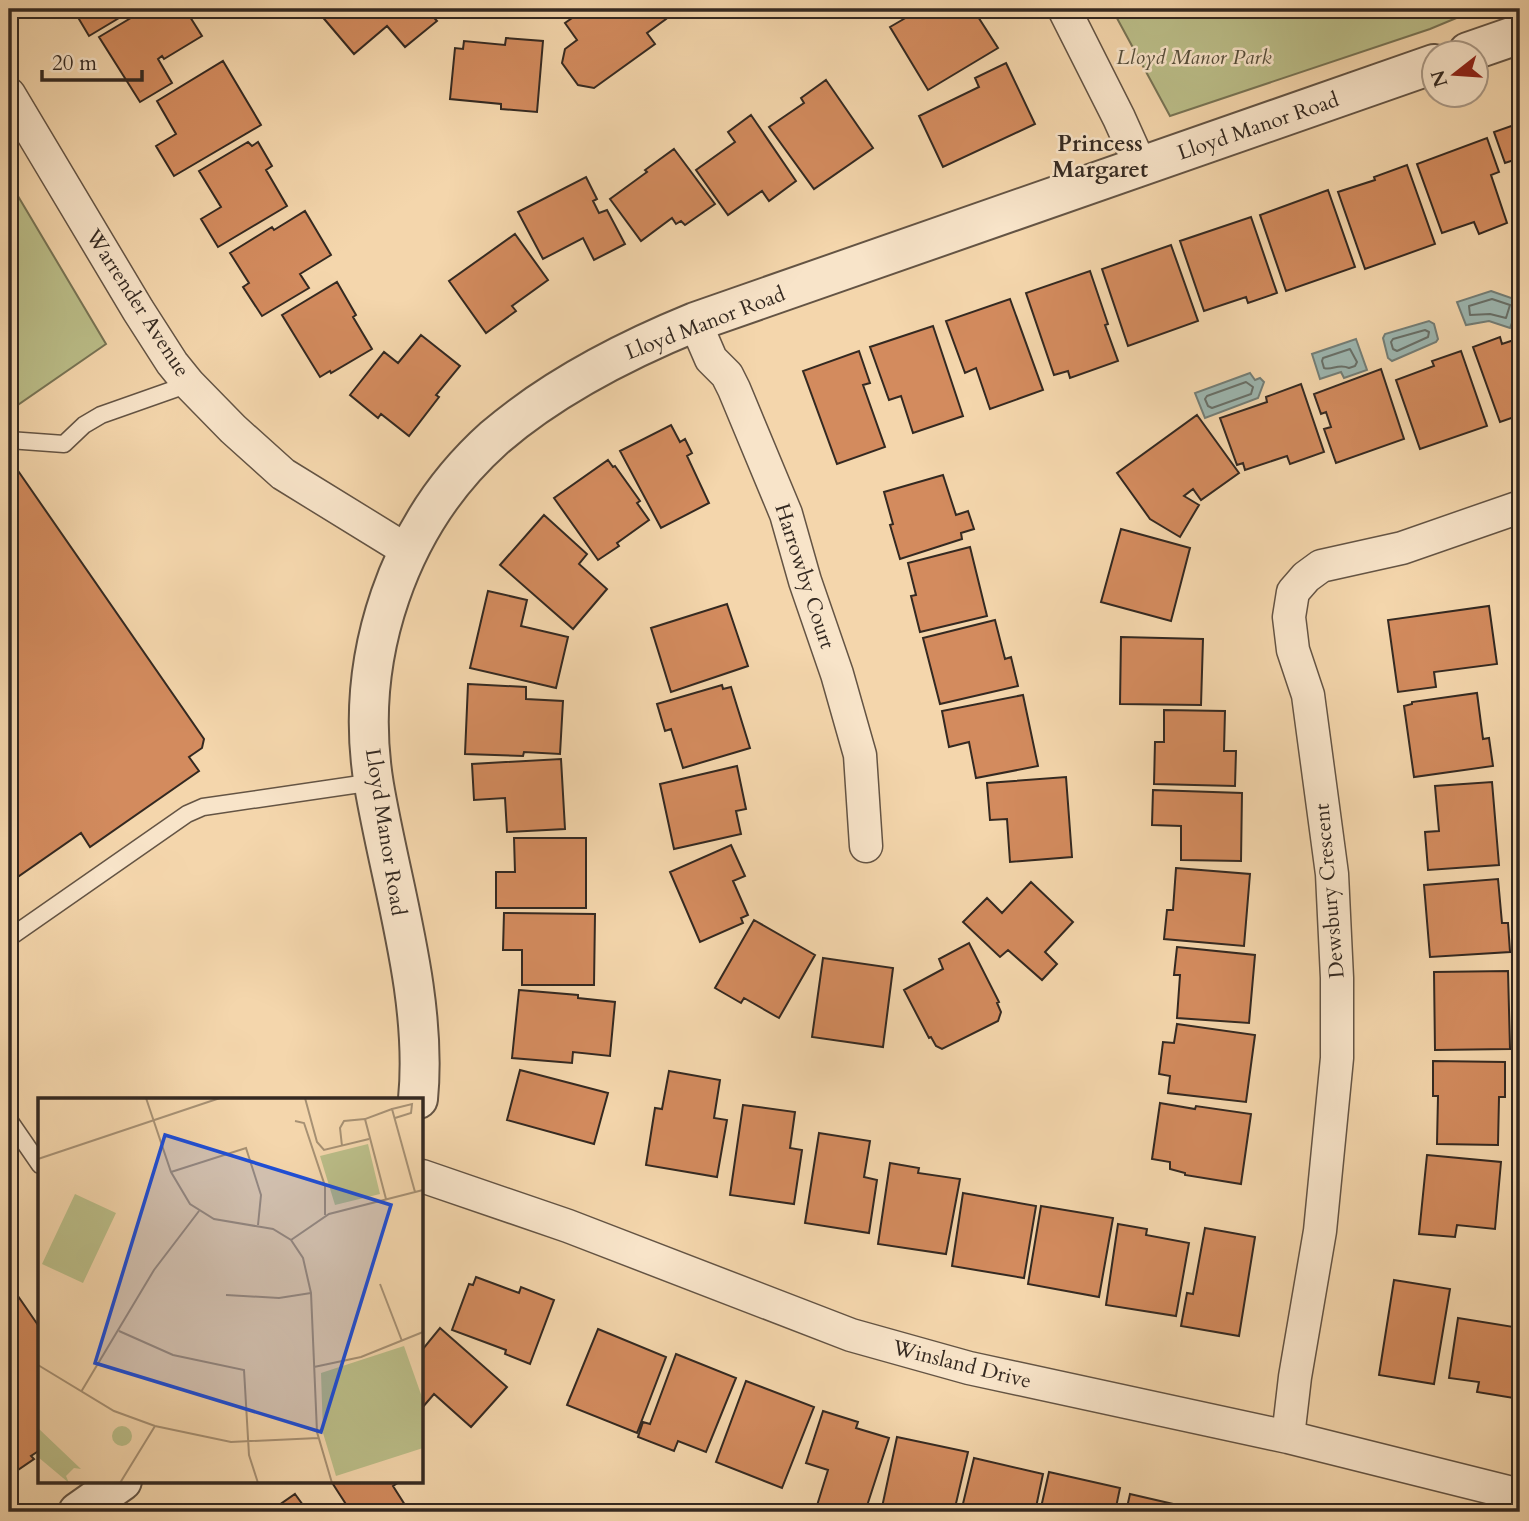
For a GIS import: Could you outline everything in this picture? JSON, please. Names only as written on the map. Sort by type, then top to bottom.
[{"type":"street","points":[[1064,9],[1141,167]]},
{"type":"street","points":[[1490,44],[1520,34]]},
{"type":"street","name":"Lloyd Manor Road","points":[[418,1098],[420,1064],[417,1012],[374,782],[370,730],[372,677],[379,633],[389,597],[408,551],[445,491],[494,438],[541,402],[592,371],[647,342],[695,322],[1420,69]]},
{"type":"street","name":"Warrender Avenue","points":[[9,93],[138,310],[189,384],[283,474],[408,551]]},
{"type":"street","name":"Harrowby Court","points":[[695,322],[711,359],[727,375],[786,514],[860,755],[866,846]]},
{"type":"street","name":"Dewsbury Crescent","points":[[1288,1437],[1295,1377],[1320,1231],[1337,1058],[1337,978],[1332,874],[1308,695],[1293,650],[1289,617],[1293,592],[1306,577],[1321,566],[1402,548],[1520,508]]},
{"type":"street","name":"Winsland Drive","points":[[424,1177],[568,1226],[851,1335],[969,1368],[1288,1437],[1520,1495]]},
{"type":"street","points":[[78,1512],[121,1482]]},
{"type":"lane","points":[[9,440],[64,444],[84,425],[101,415],[189,384]]},
{"type":"lane","points":[[9,938],[187,814],[203,807],[374,782]]},
{"type":"lane","points":[[9,1119],[38,1162]]},
{"type":"green space","name":"Lloyd Manor Park","points":[[1112,9],[1478,9],[1430,29],[1170,116]]},
{"type":"green space","points":[[9,181],[106,344],[9,411]]},
{"type":"water","points":[[1491,291],[1520,301],[1510,328],[1489,321],[1466,325],[1457,302]]},
{"type":"water","points":[[1429,321],[1434,324],[1438,339],[1436,342],[1392,361],[1388,358],[1383,338],[1385,334]]},
{"type":"water","points":[[1356,339],[1367,370],[1344,378],[1341,372],[1320,379],[1312,354]]},
{"type":"water","points":[[1250,373],[1255,380],[1260,378],[1264,382],[1258,398],[1205,418],[1195,393]]},
{"type":"building","points":[[73,9],[134,9],[89,36]]},
{"type":"building","points":[[146,9],[185,9],[202,36],[164,59],[162,56],[158,59],[172,83],[140,102],[99,37]]},
{"type":"building","points":[[326,9],[426,9],[437,21],[405,47],[387,26],[354,54],[320,14]]},
{"type":"building","points":[[585,9],[658,9],[666,19],[647,33],[655,44],[594,88],[578,85],[562,63],[565,49],[577,40],[565,23]]},
{"type":"building","points":[[921,9],[973,9],[998,48],[928,90],[890,27]]},
{"type":"building","points":[[506,38],[543,41],[537,112],[501,109],[501,104],[450,99],[455,48],[463,49],[464,41],[505,45]]},
{"type":"building","points":[[223,61],[261,125],[174,176],[156,146],[176,134],[157,101]]},
{"type":"building","points":[[1006,63],[1035,124],[943,167],[919,116],[979,87],[975,78]]},
{"type":"building","points":[[826,80],[873,148],[814,189],[769,127],[804,103],[801,98]]},
{"type":"building","points":[[751,115],[796,181],[769,201],[762,191],[728,215],[696,170],[735,142],[728,132]]},
{"type":"building","points":[[1520,123],[1520,169],[1517,159],[1505,163],[1494,132]]},
{"type":"building","points":[[1487,138],[1499,172],[1491,175],[1507,223],[1479,234],[1474,222],[1442,233],[1417,164]]},
{"type":"building","points":[[248,142],[252,146],[258,142],[272,166],[266,170],[287,206],[218,247],[201,219],[221,207],[199,171]]},
{"type":"building","points":[[674,149],[715,204],[685,225],[681,221],[676,224],[672,218],[641,241],[610,199]]},
{"type":"building","points":[[1407,165],[1435,244],[1365,269],[1338,192],[1375,180],[1374,177]]},
{"type":"building","points":[[586,177],[597,199],[593,201],[599,213],[607,210],[625,244],[594,260],[583,238],[543,259],[518,212]]},
{"type":"building","points":[[1328,190],[1355,267],[1286,291],[1260,215]]},
{"type":"building","points":[[305,211],[331,255],[300,274],[309,288],[262,316],[243,287],[249,283],[230,253],[272,227],[274,230]]},
{"type":"building","points":[[1251,217],[1277,293],[1248,303],[1246,297],[1204,311],[1180,241]]},
{"type":"building","points":[[515,234],[548,280],[512,306],[516,311],[486,333],[449,281]]},
{"type":"building","points":[[1171,245],[1198,321],[1128,346],[1102,269]]},
{"type":"building","points":[[1090,271],[1118,361],[1070,378],[1068,371],[1054,375],[1026,293]]},
{"type":"building","points":[[337,282],[372,349],[320,377],[282,315]]},
{"type":"building","points":[[1010,299],[1043,390],[990,409],[976,368],[965,373],[946,321]]},
{"type":"building","points":[[933,326],[963,416],[913,433],[901,396],[889,400],[870,347]]},
{"type":"building","points":[[421,335],[460,366],[436,395],[439,397],[409,436],[381,414],[378,418],[350,395],[384,352],[398,363]]},
{"type":"building","points":[[1500,337],[1502,344],[1520,338],[1520,415],[1500,422],[1473,347]]},
{"type":"building","points":[[859,351],[870,383],[863,385],[885,447],[837,464],[803,371]]},
{"type":"building","points":[[1461,351],[1487,426],[1420,449],[1396,380],[1434,366],[1432,361]]},
{"type":"building","points":[[1381,369],[1404,439],[1336,463],[1324,429],[1331,427],[1326,412],[1321,414],[1314,394]]},
{"type":"building","points":[[1301,384],[1324,452],[1290,464],[1287,456],[1245,470],[1243,463],[1237,465],[1220,418],[1267,402],[1266,397]]},
{"type":"building","points":[[1197,415],[1239,473],[1201,500],[1193,489],[1184,496],[1199,505],[1180,537],[1150,519],[1117,473]]},
{"type":"building","points":[[671,425],[680,442],[685,439],[692,453],[687,456],[709,503],[661,528],[620,451]]},
{"type":"building","points":[[608,460],[640,501],[637,503],[649,520],[598,560],[554,498]]},
{"type":"building","points":[[14,465],[204,739],[202,748],[189,757],[199,771],[90,847],[81,833],[9,883],[9,468]]},
{"type":"building","points":[[943,475],[956,515],[968,511],[974,529],[961,533],[962,539],[900,559],[884,492]]},
{"type":"building","points":[[544,515],[587,554],[579,564],[607,589],[573,629],[500,565]]},
{"type":"building","points":[[1121,529],[1190,548],[1171,621],[1101,602]]},
{"type":"building","points":[[970,547],[987,616],[920,632],[911,596],[916,595],[908,563]]},
{"type":"building","points":[[488,591],[527,600],[521,626],[568,637],[556,688],[470,668]]},
{"type":"building","points":[[727,604],[748,666],[671,692],[651,628]]},
{"type":"building","points":[[1489,606],[1497,664],[1434,672],[1436,687],[1398,692],[1388,620]]},
{"type":"building","points":[[995,620],[1005,659],[1011,657],[1018,686],[940,704],[923,638]]},
{"type":"building","points":[[1121,637],[1203,639],[1201,705],[1120,704]]},
{"type":"building","points":[[468,684],[526,687],[526,699],[563,701],[560,754],[465,754]]},
{"type":"building","points":[[722,685],[723,689],[731,687],[750,748],[683,768],[671,729],[665,731],[657,704]]},
{"type":"building","points":[[1477,693],[1483,739],[1489,738],[1493,766],[1414,777],[1404,706],[1412,702]]},
{"type":"building","points":[[1023,695],[1038,766],[976,778],[969,742],[949,747],[942,711]]},
{"type":"building","points":[[1164,710],[1225,711],[1224,751],[1236,751],[1235,786],[1154,784],[1155,742],[1164,742]]},
{"type":"building","points":[[561,759],[565,829],[507,832],[505,798],[474,800],[472,764]]},
{"type":"building","points":[[737,766],[746,809],[736,811],[741,834],[674,849],[660,784]]},
{"type":"building","points":[[1066,777],[1072,857],[1010,862],[1007,819],[990,820],[987,783]]},
{"type":"building","points":[[1492,782],[1499,865],[1428,870],[1425,832],[1439,831],[1435,786]]},
{"type":"building","points":[[1153,790],[1242,793],[1241,861],[1181,860],[1181,826],[1152,825]]},
{"type":"building","points":[[514,838],[586,838],[586,908],[496,908],[496,872],[515,872]]},
{"type":"building","points":[[731,845],[745,876],[733,881],[748,915],[741,918],[743,923],[700,942],[670,872]]},
{"type":"building","points":[[1176,868],[1250,874],[1244,946],[1164,939],[1167,910],[1173,910]]},
{"type":"building","points":[[1498,879],[1502,923],[1508,923],[1510,952],[1430,957],[1424,885]]},
{"type":"building","points":[[1031,882],[1073,922],[1045,952],[1057,964],[1042,980],[1008,950],[1000,957],[963,922],[987,898],[1002,913]]},
{"type":"building","points":[[504,913],[595,914],[594,985],[522,985],[522,950],[503,950]]},
{"type":"building","points":[[754,920],[815,955],[779,1018],[744,998],[741,1003],[715,988]]},
{"type":"building","points":[[969,943],[999,1002],[997,1003],[1001,1012],[998,1021],[942,1049],[929,1038],[904,990],[943,969],[939,959]]},
{"type":"building","points":[[1177,947],[1255,955],[1249,1023],[1177,1018],[1180,975],[1174,975]]},
{"type":"building","points":[[823,958],[893,968],[883,1047],[812,1037]]},
{"type":"building","points":[[1508,971],[1510,1049],[1435,1050],[1434,972]]},
{"type":"building","points":[[519,990],[578,995],[578,998],[615,1002],[610,1056],[573,1052],[572,1063],[512,1058]]},
{"type":"building","points":[[1177,1024],[1255,1035],[1246,1102],[1168,1093],[1170,1076],[1159,1074],[1163,1042],[1174,1043]]},
{"type":"building","points":[[1433,1061],[1505,1062],[1505,1097],[1499,1097],[1498,1145],[1437,1144],[1438,1096],[1433,1096]]},
{"type":"building","points":[[520,1070],[608,1093],[594,1144],[507,1120]]},
{"type":"building","points":[[669,1071],[720,1080],[714,1118],[727,1120],[717,1177],[646,1165],[655,1108],[662,1109]]},
{"type":"building","points":[[1160,1103],[1251,1114],[1241,1184],[1185,1175],[1170,1169],[1170,1162],[1152,1159]]},
{"type":"building","points":[[743,1105],[795,1112],[790,1148],[802,1150],[794,1204],[730,1195]]},
{"type":"building","points":[[819,1133],[870,1141],[864,1177],[877,1180],[869,1233],[805,1223]]},
{"type":"building","points":[[1427,1155],[1501,1162],[1495,1229],[1457,1225],[1455,1237],[1419,1234]]},
{"type":"building","points":[[890,1163],[919,1168],[918,1173],[960,1179],[946,1254],[878,1244]]},
{"type":"building","points":[[963,1193],[1036,1206],[1024,1278],[952,1266]]},
{"type":"building","points":[[1041,1206],[1113,1218],[1099,1297],[1028,1284]]},
{"type":"building","points":[[1118,1224],[1147,1229],[1146,1235],[1189,1243],[1176,1316],[1106,1305]]},
{"type":"building","points":[[1205,1228],[1255,1237],[1239,1336],[1181,1326],[1187,1293],[1193,1294]]},
{"type":"building","points":[[476,1277],[519,1293],[521,1287],[554,1300],[530,1364],[505,1354],[506,1350],[452,1330],[469,1284],[473,1285]]},
{"type":"building","points":[[1394,1280],[1450,1289],[1434,1384],[1379,1375]]},
{"type":"building","points":[[9,1283],[38,1325],[38,1451],[31,1456],[34,1459],[9,1476]]},
{"type":"building","points":[[1458,1318],[1520,1328],[1520,1399],[1477,1392],[1479,1382],[1449,1378]]},
{"type":"building","points":[[440,1328],[507,1387],[471,1427],[434,1394],[424,1406],[424,1348]]},
{"type":"building","points":[[598,1329],[666,1357],[637,1433],[567,1405]]},
{"type":"building","points":[[676,1354],[736,1378],[706,1452],[678,1441],[674,1451],[638,1437],[643,1422],[650,1424]]},
{"type":"building","points":[[746,1381],[814,1407],[782,1488],[716,1462]]},
{"type":"building","points":[[823,1411],[858,1422],[856,1428],[889,1438],[865,1512],[815,1512],[828,1470],[806,1463]]},
{"type":"building","points":[[897,1437],[968,1452],[954,1512],[881,1512]]},
{"type":"building","points":[[974,1458],[1043,1474],[1035,1512],[961,1512]]},
{"type":"building","points":[[1049,1472],[1120,1488],[1115,1512],[1040,1512]]},
{"type":"building","points":[[332,1482],[399,1482],[393,1486],[405,1505],[394,1512],[351,1512]]},
{"type":"building","points":[[295,1494],[308,1512],[269,1512]]},
{"type":"building","points":[[1130,1494],[1195,1509],[1194,1512],[1126,1512]]},
{"type":"district","name":"Princess Margaret","points":[[1100,156]]}]
